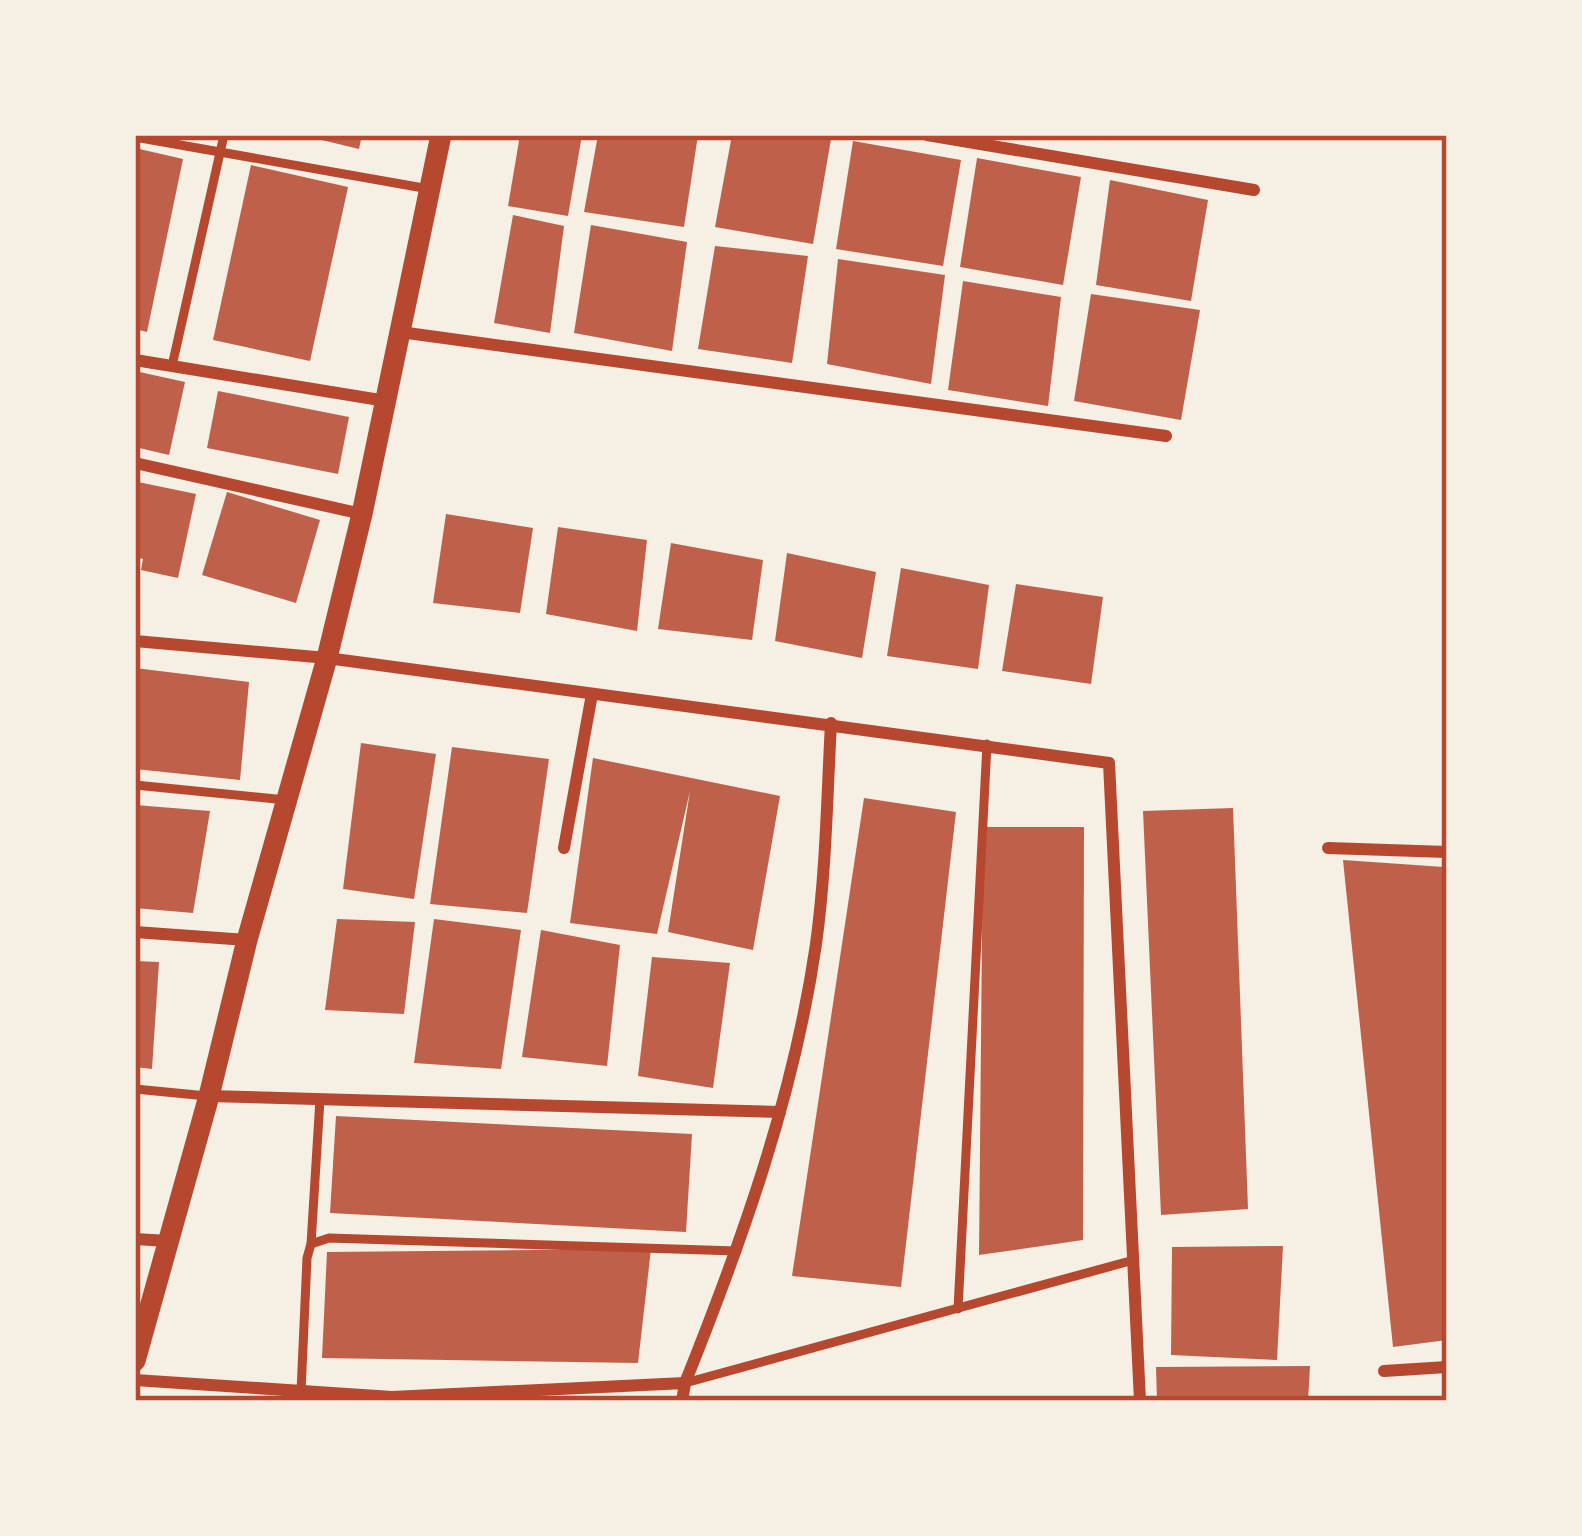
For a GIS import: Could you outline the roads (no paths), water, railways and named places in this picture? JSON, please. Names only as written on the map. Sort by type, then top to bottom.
[{"type":"street","points":[[135,1361],[327,658],[441,135]]},
{"type":"street","points":[[927,135],[1254,190]]},
{"type":"street","points":[[400,332],[1166,436]]},
{"type":"street","points":[[135,360],[386,401]]},
{"type":"street","points":[[135,464],[362,514]]},
{"type":"street","points":[[135,641],[327,658],[1109,763],[1140,1401]]},
{"type":"street","points":[[563,848],[592,694]]},
{"type":"street","points":[[682,1401],[737,1251],[780,1112],[817,940],[831,723]]},
{"type":"street","points":[[1328,848],[1447,852]]},
{"type":"street","points":[[135,932],[247,940]]},
{"type":"street","points":[[209,1096],[780,1112]]},
{"type":"street","points":[[135,1239],[168,1241]]},
{"type":"street","points":[[1384,1371],[1447,1367]]},
{"type":"street","points":[[135,1380],[392,1399],[685,1383]]},
{"type":"lane","points":[[172,366],[224,135]]},
{"type":"lane","points":[[135,137],[429,189]]},
{"type":"lane","points":[[958,1309],[987,744]]},
{"type":"lane","points":[[135,785],[286,800]]},
{"type":"lane","points":[[135,1089],[209,1096]]},
{"type":"lane","points":[[301,1392],[320,1099]]},
{"type":"lane","points":[[311,1244],[329,1238],[737,1251]]},
{"type":"lane","points":[[685,1383],[1130,1262]]}]
